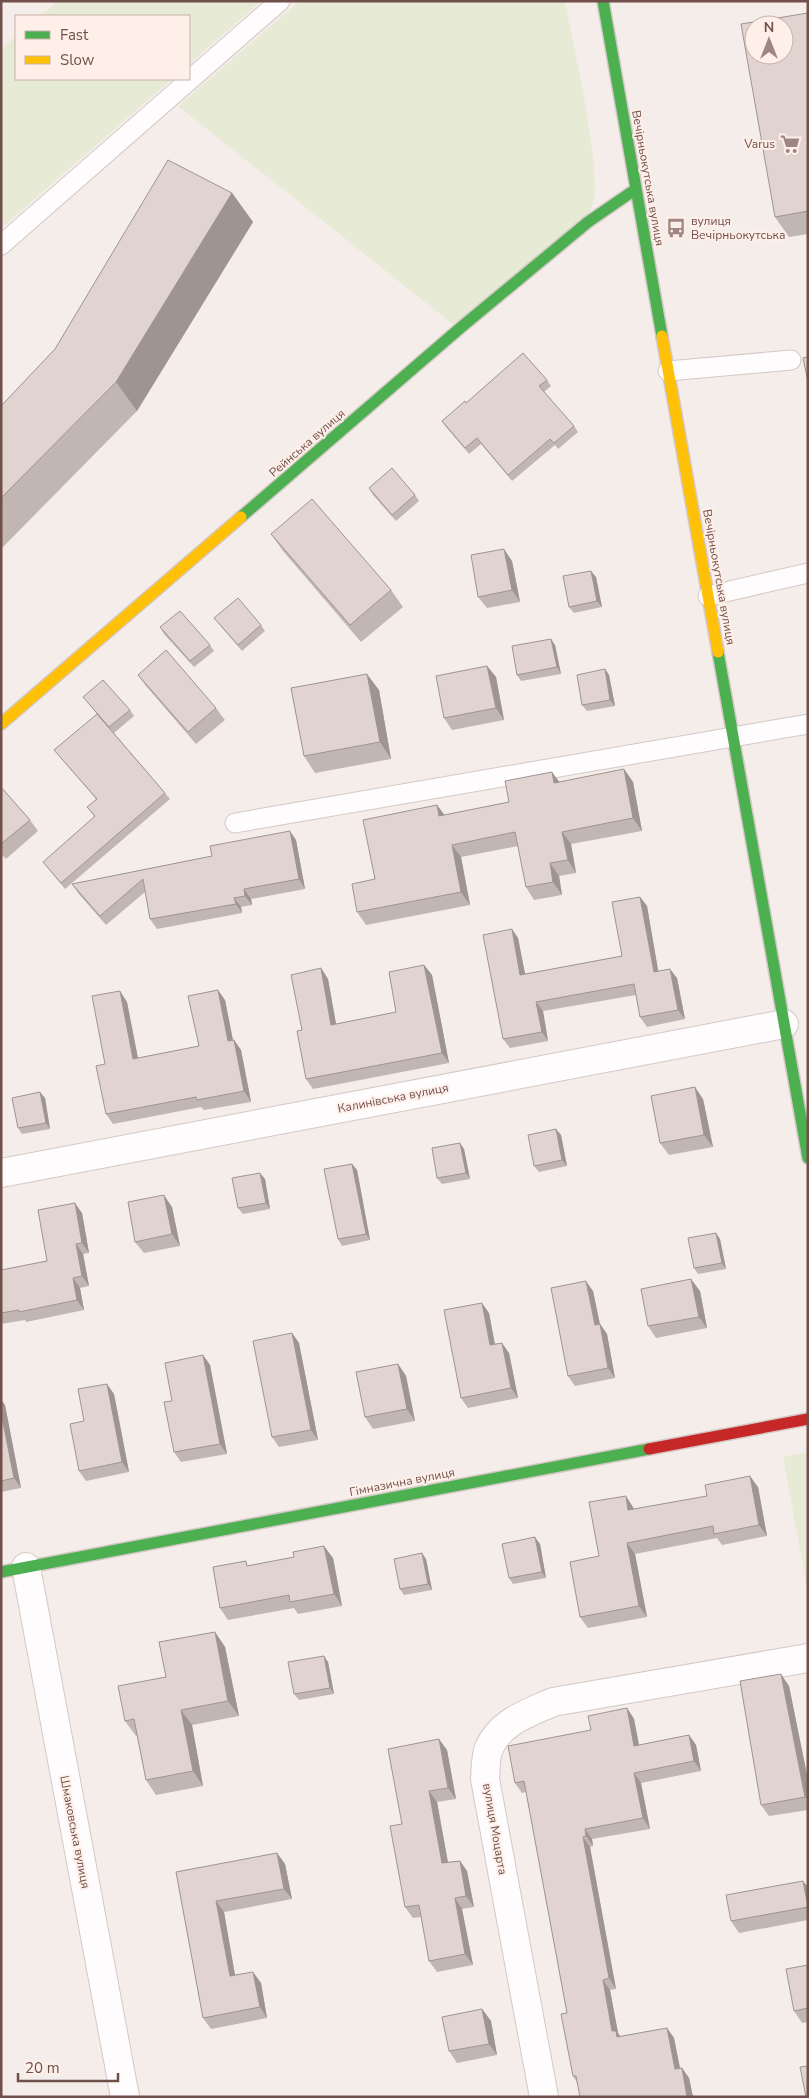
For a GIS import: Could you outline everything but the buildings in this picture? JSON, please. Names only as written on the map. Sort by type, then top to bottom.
[{"type":"street","name":"Вечірньокутська вулиця","points":[[609,3],[636,189],[808,1158]]},
{"type":"street","name":"Рейнська вулиця","points":[[1,724],[459,329],[588,222],[636,189]]},
{"type":"street","name":"Калинівська вулиця","points":[[1,1173],[784,1024]]},
{"type":"street","name":"Гімназична вулиця","points":[[14,1570],[808,1419]]},
{"type":"street","name":"Шмаковська вулиця","points":[[14,1570],[124,2097]]},
{"type":"street","name":"вулиця Моцарта","points":[[544,2097],[486,1779],[488,1749],[500,1731],[516,1718],[554,1702],[808,1658]]},
{"type":"lane","points":[[190,79],[280,1]]},
{"type":"lane","points":[[1,244],[189,80]]},
{"type":"lane","points":[[668,371],[791,360]]},
{"type":"lane","points":[[708,596],[808,573]]},
{"type":"lane","points":[[236,822],[808,724]]},
{"type":"green space","points":[[58,1],[261,1],[190,63],[190,15],[41,15]]},
{"type":"green space","points":[[300,1],[565,1],[585,101],[594,163],[595,194],[588,222],[459,329],[178,106]]},
{"type":"green space","points":[[15,37],[15,80],[171,80],[1,228],[1,49]]},
{"type":"green space","points":[[808,1452],[808,1593],[783,1457]]},
{"type":"traffic: fast","points":[[603,1],[662,336]]},
{"type":"traffic: fast","points":[[241,517],[459,329],[588,222],[636,189]]},
{"type":"traffic: fast","points":[[718,652],[808,1158]]},
{"type":"traffic: fast","points":[[1,1572],[649,1449]]},
{"type":"traffic: slow","points":[[662,336],[718,652]]},
{"type":"traffic: slow","points":[[1,724],[241,517]]},
{"type":"traffic: jam","points":[[649,1449],[808,1419]]},
{"type":"place","name":"Varus","points":[[790,144]]},
{"type":"place","name":"вулиця Вечірньокутська","points":[[676,228]]}]
